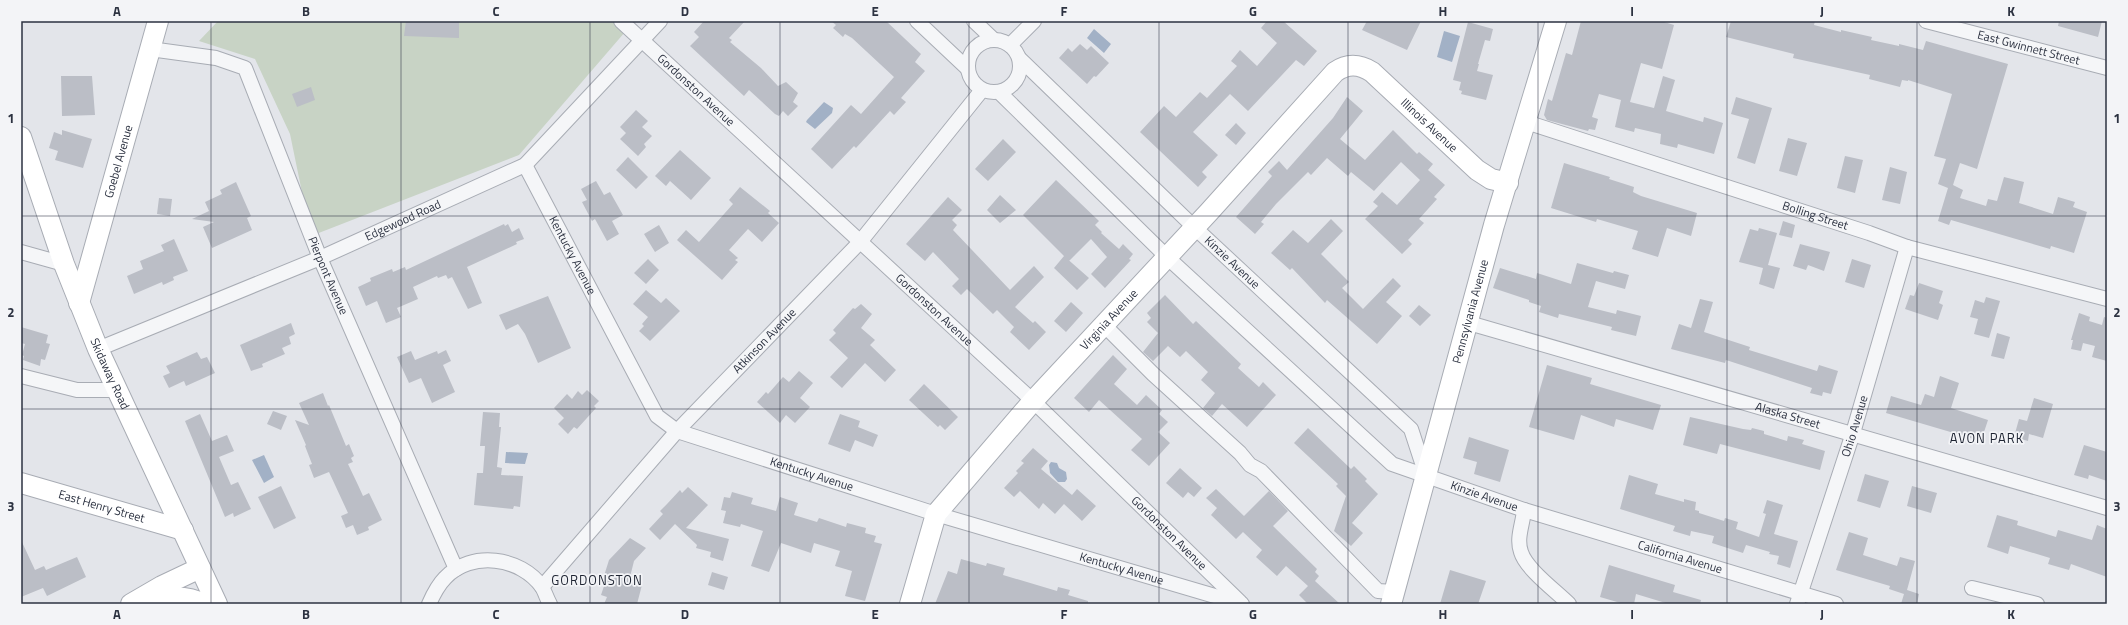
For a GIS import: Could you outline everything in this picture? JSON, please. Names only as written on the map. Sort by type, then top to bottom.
[{"type":"main road","name":"Goebel Avenue","points":[[79,303],[158,21]]},
{"type":"main road","name":"Pennsylvania Avenue","points":[[1392,598],[1427,477],[1494,225],[1556,21]]},
{"type":"main road","name":"Virginia Avenue","points":[[910,604],[936,514],[1033,401],[1167,257],[1335,72],[1343,66],[1352,64]]},
{"type":"main road","name":"Illinois Avenue","points":[[1352,64],[1363,67],[1372,72],[1477,170],[1491,179],[1508,183]]},
{"type":"main road","name":"Skidaway Road","points":[[21,137],[64,264],[98,349],[217,604]]},
{"type":"main road","name":"East Henry Street","points":[[21,483],[183,530]]},
{"type":"main road","points":[[130,604],[162,586],[200,568]]},
{"type":"main road","points":[[135,604],[172,597],[198,601],[203,604]]},
{"type":"street","name":"Gordonston Avenue","points":[[621,21],[1033,401],[1242,604]]},
{"type":"street","name":"Edgewood Road","points":[[98,349],[320,258],[525,165],[660,21]]},
{"type":"street","points":[[917,21],[968,69]]},
{"type":"street","points":[[974,21],[994,40],[1010,45],[1020,59],[1021,68],[1016,80],[1007,89],[999,92],[982,90],[970,78],[968,69],[970,56],[978,45],[994,40]]},
{"type":"street","points":[[1010,45],[1034,21]]},
{"type":"street","name":"East Gwinnett Street","points":[[1926,21],[2107,68]]},
{"type":"street","name":"Pierpont Avenue","points":[[150,49],[216,58],[245,68],[320,258],[456,569]]},
{"type":"street","name":"Kinzie Avenue","points":[[1020,59],[1194,227],[1411,429],[1427,477]]},
{"type":"street","name":"Atkinson Avenue","points":[[542,587],[677,431],[860,242],[982,90]]},
{"type":"street","name":"Kinzie Avenue","points":[[999,92],[1167,257],[1392,464],[1524,510],[1524,521],[1520,529],[1520,552],[1531,568],[1569,604]]},
{"type":"street","name":"Bolling Street","points":[[1526,122],[1869,232],[1908,247],[2107,299]]},
{"type":"street","name":"Kentucky Avenue","points":[[525,165],[658,416],[677,431],[936,514],[1242,604]]},
{"type":"street","name":"Ohio Avenue","points":[[1799,598],[1853,433],[1908,247]]},
{"type":"street","points":[[21,252],[64,264]]},
{"type":"street","name":"Alaska Street","points":[[1469,323],[1853,433],[2107,508]]},
{"type":"street","points":[[1104,325],[1153,374],[1240,453],[1250,465],[1261,471],[1378,591],[1392,598]]},
{"type":"street","points":[[21,376],[77,390],[117,390]]},
{"type":"street","name":"California Avenue","points":[[1524,510],[1799,598],[1836,604]]},
{"type":"street","points":[[429,604],[445,578],[456,569],[474,562],[493,560],[517,567],[528,573],[542,587],[550,604]]},
{"type":"street","points":[[1972,588],[2037,604]]},
{"type":"green space","points":[[218,21],[612,21],[625,32],[519,155],[311,236],[290,134],[255,59],[199,41]]},
{"type":"water","points":[[1094,29],[1111,44],[1104,53],[1087,38]]},
{"type":"water","points":[[1444,31],[1460,36],[1452,62],[1437,57]]},
{"type":"water","points":[[824,102],[833,108],[832,113],[815,129],[806,122]]},
{"type":"water","points":[[506,452],[528,453],[525,464],[505,463]]},
{"type":"water","points":[[264,455],[274,477],[264,483],[252,460]]},
{"type":"water","points":[[1051,462],[1057,463],[1059,468],[1066,472],[1067,479],[1065,482],[1058,482],[1050,473],[1049,465]]},
{"type":"building","points":[[406,21],[459,21],[459,38],[404,36]]},
{"type":"building","points":[[704,21],[745,21],[729,38],[732,40],[730,42],[761,68],[778,86],[786,82],[798,93],[793,102],[798,106],[788,116],[783,111],[779,116],[775,114],[749,90],[744,96],[690,46],[699,37],[694,32]]},
{"type":"building","points":[[831,21],[886,21],[921,54],[915,62],[925,71],[901,98],[906,102],[894,115],[890,111],[856,148],[854,146],[832,169],[811,149],[851,105],[861,114],[894,77],[852,38],[845,34],[843,37],[833,28],[836,25]]},
{"type":"building","points":[[1267,21],[1283,21],[1317,51],[1304,66],[1296,60],[1248,111],[1230,94],[1193,132],[1218,155],[1202,172],[1207,177],[1198,187],[1140,132],[1164,106],[1176,117],[1200,92],[1207,98],[1237,66],[1231,61],[1240,50],[1257,66],[1277,43],[1261,28]]},
{"type":"building","points":[[1367,21],[1421,21],[1407,50],[1362,30]]},
{"type":"building","points":[[1581,21],[1661,21],[1674,25],[1662,69],[1641,63],[1630,102],[1654,108],[1663,76],[1675,80],[1666,111],[1703,122],[1704,117],[1723,123],[1714,154],[1678,144],[1677,148],[1660,144],[1661,134],[1635,128],[1634,132],[1615,127],[1621,100],[1599,94],[1592,117],[1598,119],[1595,130],[1589,129],[1588,131],[1547,120],[1544,115],[1548,99],[1552,101],[1566,53],[1572,55]]},
{"type":"building","points":[[1731,21],[1815,21],[1814,25],[1841,32],[1841,30],[1872,37],[1871,40],[1899,46],[1899,44],[1923,50],[1926,41],[2008,64],[1977,169],[1960,163],[1953,185],[1963,190],[1960,198],[1986,206],[1988,199],[1997,201],[2004,177],[2024,182],[2019,203],[2053,214],[2058,197],[2075,202],[2073,207],[2087,212],[2074,253],[2051,246],[2050,249],[1951,220],[1949,225],[1938,221],[1948,188],[1938,184],[1946,159],[1934,156],[1952,94],[1908,80],[1902,80],[1900,87],[1869,79],[1870,75],[1793,58],[1794,54],[1726,37]]},
{"type":"building","points":[[2059,21],[2102,21],[2098,37],[2058,26]]},
{"type":"building","points":[[1468,22],[1493,29],[1490,41],[1485,40],[1477,71],[1493,75],[1486,100],[1461,94],[1462,91],[1459,90],[1461,82],[1453,80]]},
{"type":"building","points":[[1080,44],[1087,50],[1091,46],[1109,63],[1087,84],[1059,58],[1068,48],[1072,52]]},
{"type":"building","points":[[61,76],[92,76],[95,115],[62,116]]},
{"type":"building","points":[[311,87],[315,100],[297,107],[292,94]]},
{"type":"building","points":[[1347,97],[1363,111],[1340,139],[1365,160],[1393,130],[1417,154],[1419,152],[1433,164],[1428,170],[1445,185],[1434,197],[1437,199],[1419,219],[1424,223],[1408,240],[1412,244],[1402,254],[1365,219],[1378,206],[1373,202],[1382,192],[1397,205],[1420,180],[1401,162],[1374,191],[1351,172],[1348,176],[1327,158],[1311,175],[1308,172],[1276,204],[1261,222],[1264,224],[1255,234],[1236,217],[1272,176],[1268,172],[1279,161],[1287,170],[1333,118]]},
{"type":"building","points":[[1736,97],[1772,108],[1755,164],[1737,158],[1749,119],[1731,114]]},
{"type":"building","points":[[636,110],[648,121],[642,127],[652,136],[644,144],[646,147],[638,156],[620,139],[626,133],[620,127]]},
{"type":"building","points":[[1236,123],[1246,133],[1236,145],[1225,135]]},
{"type":"building","points":[[62,130],[92,139],[83,168],[55,160],[58,151],[49,148],[54,132],[62,135]]},
{"type":"building","points":[[1788,138],[1807,143],[1797,176],[1779,171]]},
{"type":"building","points":[[1003,139],[1016,152],[988,181],[975,169]]},
{"type":"building","points":[[680,150],[711,178],[691,200],[670,181],[666,186],[655,176]]},
{"type":"building","points":[[1845,156],[1863,160],[1855,193],[1837,188]]},
{"type":"building","points":[[628,157],[648,177],[636,189],[616,170]]},
{"type":"building","points":[[1564,163],[1610,177],[1609,179],[1634,187],[1633,192],[1641,196],[1697,213],[1691,236],[1667,228],[1658,257],[1632,249],[1638,231],[1597,219],[1596,222],[1551,208]]},
{"type":"building","points":[[1890,167],[1907,172],[1900,204],[1882,200]]},
{"type":"building","points":[[1056,180],[1099,221],[1095,225],[1102,232],[1101,233],[1119,249],[1123,244],[1133,254],[1129,259],[1131,260],[1105,288],[1091,274],[1107,257],[1091,239],[1069,261],[1023,215]]},
{"type":"building","points":[[596,181],[604,195],[610,192],[623,215],[612,221],[619,234],[607,241],[595,219],[592,221],[582,202],[587,200],[581,189]]},
{"type":"building","points":[[236,182],[251,216],[247,218],[252,230],[212,248],[203,227],[214,222],[192,219],[209,211],[205,202],[222,194],[220,190]]},
{"type":"building","points":[[740,187],[770,211],[768,213],[779,223],[762,242],[748,229],[729,250],[738,258],[735,260],[738,262],[722,280],[677,240],[686,230],[699,242],[733,204],[729,200]]},
{"type":"building","points":[[1000,195],[1016,210],[1000,223],[987,210]]},
{"type":"building","points":[[948,197],[962,210],[952,220],[957,225],[953,230],[1010,290],[1034,266],[1044,277],[1015,307],[1033,323],[1035,321],[1046,332],[1029,350],[1010,332],[1014,327],[997,310],[993,314],[967,289],[961,295],[952,286],[959,279],[933,252],[925,261],[906,244]]},
{"type":"building","points":[[159,198],[172,199],[170,216],[157,214]]},
{"type":"building","points":[[1331,219],[1343,231],[1321,254],[1349,282],[1342,288],[1363,309],[1393,278],[1401,286],[1386,302],[1402,316],[1377,344],[1327,300],[1325,303],[1292,268],[1290,270],[1271,253],[1293,230],[1308,243]]},
{"type":"building","points":[[1783,221],[1795,225],[1792,238],[1779,235]]},
{"type":"building","points":[[504,224],[505,226],[508,224],[512,232],[519,228],[524,239],[516,242],[517,244],[467,267],[482,303],[468,309],[452,277],[448,279],[446,275],[438,278],[437,276],[413,287],[418,299],[397,308],[401,317],[386,323],[377,301],[366,306],[358,287],[371,281],[370,278],[392,269],[393,272],[405,267],[406,270]]},
{"type":"building","points":[[659,225],[669,243],[655,252],[644,234]]},
{"type":"building","points":[[1759,228],[1777,233],[1768,265],[1780,268],[1774,289],[1759,284],[1763,268],[1739,262],[1750,229],[1758,231]]},
{"type":"building","points":[[174,239],[188,271],[173,277],[174,280],[163,285],[162,282],[134,294],[127,276],[143,269],[140,261],[164,251],[161,245]]},
{"type":"building","points":[[1800,244],[1830,252],[1824,271],[1808,265],[1806,270],[1793,266]]},
{"type":"building","points":[[1064,256],[1089,278],[1077,290],[1054,268]]},
{"type":"building","points":[[648,259],[659,270],[646,284],[634,273]]},
{"type":"building","points":[[1852,259],[1871,265],[1864,288],[1845,282]]},
{"type":"building","points":[[1577,263],[1613,273],[1614,271],[1629,275],[1625,289],[1596,281],[1588,307],[1616,314],[1617,310],[1641,316],[1636,336],[1611,330],[1612,327],[1559,314],[1558,318],[1539,312],[1541,306],[1529,302],[1529,300],[1493,288],[1500,268],[1536,279],[1537,273],[1571,284]]},
{"type":"building","points":[[1919,283],[1943,291],[1939,303],[1943,305],[1938,320],[1905,309],[1910,295],[1914,296]]},
{"type":"building","points":[[646,290],[661,303],[666,298],[680,311],[650,341],[639,331],[644,326],[642,324],[648,317],[633,304]]},
{"type":"building","points":[[1165,295],[1193,324],[1196,321],[1241,364],[1238,368],[1259,387],[1263,382],[1276,395],[1247,427],[1222,404],[1212,416],[1203,408],[1215,393],[1201,380],[1208,372],[1186,351],[1180,357],[1168,346],[1153,361],[1143,352],[1158,333],[1147,322],[1151,318],[1147,313]]},
{"type":"building","points":[[548,296],[571,348],[538,363],[525,334],[518,324],[506,330],[499,315]]},
{"type":"building","points":[[1986,297],[2000,301],[1989,338],[1974,334],[1978,319],[1970,317],[1975,300],[1984,303]]},
{"type":"building","points":[[1700,299],[1713,302],[1704,332],[1750,347],[1749,350],[1817,371],[1819,365],[1838,371],[1831,394],[1823,392],[1822,396],[1810,393],[1812,388],[1726,360],[1725,363],[1671,349],[1679,324],[1691,328]]},
{"type":"building","points":[[1071,302],[1083,313],[1066,332],[1054,321]]},
{"type":"building","points":[[861,304],[872,314],[861,328],[875,340],[870,345],[896,370],[885,382],[865,363],[842,388],[830,377],[848,358],[829,340],[836,333],[833,330],[853,308],[855,309]]},
{"type":"building","points":[[1419,305],[1431,315],[1420,326],[1409,316]]},
{"type":"building","points":[[2079,313],[2090,317],[2089,321],[2102,325],[2104,317],[2107,318],[2107,361],[2092,357],[2095,346],[2083,343],[2081,351],[2071,349],[2073,340],[2071,340]]},
{"type":"building","points":[[291,323],[295,334],[289,337],[291,344],[282,348],[285,354],[262,364],[263,367],[251,371],[240,345]]},
{"type":"building","points":[[21,327],[48,335],[46,343],[50,344],[45,360],[41,359],[40,366],[23,360],[24,356],[22,355],[25,344],[21,343]]},
{"type":"building","points":[[1997,333],[2010,337],[2004,359],[1991,356]]},
{"type":"building","points":[[446,350],[451,361],[443,365],[455,392],[432,403],[421,378],[409,383],[397,357],[411,351],[415,360],[437,351],[438,354]]},
{"type":"building","points":[[197,352],[201,359],[207,357],[215,373],[186,386],[184,381],[169,388],[163,376],[170,373],[166,366]]},
{"type":"building","points":[[1113,355],[1127,369],[1114,384],[1137,405],[1146,395],[1162,410],[1159,414],[1168,422],[1158,432],[1170,443],[1149,466],[1131,450],[1142,439],[1099,400],[1089,412],[1074,398]]},
{"type":"building","points":[[1547,365],[1592,378],[1590,384],[1661,405],[1653,430],[1616,419],[1614,427],[1581,415],[1574,440],[1529,427]]},
{"type":"building","points":[[799,371],[813,383],[800,398],[810,407],[795,423],[786,415],[780,423],[757,402],[766,392],[768,394],[783,377],[789,382]]},
{"type":"building","points":[[1940,376],[1959,383],[1951,408],[1988,420],[1981,441],[1886,413],[1891,396],[1921,405],[1925,394],[1934,397]]},
{"type":"building","points":[[924,384],[958,417],[945,430],[940,425],[938,427],[909,400]]},
{"type":"building","points":[[587,390],[599,401],[594,406],[596,408],[577,429],[574,427],[568,434],[558,424],[564,418],[554,408],[567,394],[572,399],[578,391],[582,395]]},
{"type":"building","points":[[323,393],[346,446],[349,444],[354,456],[351,458],[353,462],[348,464],[363,496],[369,493],[382,520],[368,527],[369,530],[357,535],[353,525],[346,528],[341,516],[348,513],[329,472],[314,478],[309,465],[312,464],[305,446],[306,445],[295,420],[309,425],[299,403]]},
{"type":"building","points":[[2034,398],[2053,404],[2043,438],[2029,434],[2028,441],[2014,437],[2019,419],[2027,421]]},
{"type":"building","points":[[273,411],[287,416],[281,430],[267,424]]},
{"type":"building","points":[[483,412],[500,413],[499,427],[501,427],[497,467],[502,468],[501,475],[523,476],[520,507],[514,506],[513,509],[474,505],[477,473],[483,473],[485,446],[480,446]]},
{"type":"building","points":[[200,414],[212,441],[227,435],[234,451],[219,457],[231,485],[238,482],[251,509],[234,517],[233,513],[225,517],[185,421]]},
{"type":"building","points":[[840,414],[860,421],[858,427],[878,435],[873,447],[855,440],[850,452],[828,444]]},
{"type":"building","points":[[1690,417],[1743,429],[1751,430],[1752,428],[1764,431],[1764,434],[1787,441],[1788,436],[1804,440],[1802,444],[1825,451],[1820,470],[1720,444],[1717,454],[1683,445]]},
{"type":"building","points":[[1308,428],[1351,469],[1354,466],[1367,479],[1365,481],[1378,494],[1352,523],[1363,533],[1351,546],[1334,531],[1346,496],[1336,486],[1338,484],[1294,443]]},
{"type":"building","points":[[1469,437],[1509,450],[1500,482],[1474,474],[1477,462],[1463,458]]},
{"type":"building","points":[[2084,445],[2107,452],[2107,481],[2089,475],[2088,479],[2074,475]]},
{"type":"building","points":[[1033,448],[1048,461],[1041,469],[1072,495],[1077,489],[1096,506],[1082,521],[1064,504],[1055,514],[1043,503],[1039,509],[1020,491],[1014,497],[1004,488],[1018,473],[1016,471],[1024,463],[1021,461]]},
{"type":"building","points":[[1180,468],[1202,488],[1194,497],[1188,492],[1183,498],[1166,483]]},
{"type":"building","points":[[1865,474],[1889,481],[1880,508],[1857,501]]},
{"type":"building","points":[[1629,475],[1658,484],[1655,494],[1684,502],[1684,499],[1696,502],[1695,510],[1699,511],[1699,513],[1724,521],[1725,518],[1738,522],[1736,529],[1759,537],[1766,514],[1763,513],[1767,500],[1783,505],[1774,534],[1798,541],[1790,568],[1777,564],[1779,556],[1769,554],[1770,552],[1746,545],[1743,553],[1712,543],[1714,536],[1691,531],[1690,536],[1673,531],[1675,526],[1620,509]]},
{"type":"building","points":[[281,486],[296,518],[274,529],[258,497]]},
{"type":"building","points":[[1912,486],[1937,493],[1931,513],[1907,506]]},
{"type":"building","points":[[688,487],[708,505],[686,528],[729,539],[723,561],[710,557],[711,552],[696,548],[697,545],[675,524],[660,540],[649,529],[663,514],[660,511],[680,490],[682,493]]},
{"type":"building","points":[[1216,489],[1244,516],[1269,491],[1288,511],[1273,526],[1317,569],[1315,572],[1319,576],[1315,581],[1340,604],[1308,604],[1299,595],[1308,586],[1286,566],[1277,576],[1256,557],[1262,550],[1243,532],[1236,539],[1211,515],[1217,508],[1206,498]]},
{"type":"building","points":[[732,492],[753,498],[751,504],[776,511],[780,497],[798,503],[794,515],[817,522],[819,518],[846,527],[847,523],[866,528],[865,533],[876,536],[874,542],[882,544],[865,601],[845,596],[852,571],[835,566],[840,551],[814,543],[811,553],[781,543],[769,572],[751,566],[763,531],[741,524],[740,527],[723,523],[726,511],[721,510],[724,497],[730,498]]},
{"type":"building","points":[[1997,515],[2018,521],[2017,525],[2056,537],[2058,530],[2092,540],[2097,525],[2107,529],[2107,577],[2071,564],[2069,570],[2048,564],[2050,558],[2010,546],[2008,554],[1987,547]]},
{"type":"building","points":[[1849,532],[1868,538],[1863,555],[1897,566],[1900,557],[1915,561],[1907,590],[1919,594],[1917,604],[1901,604],[1904,594],[1889,589],[1890,586],[1836,570]]},
{"type":"building","points":[[630,538],[646,548],[634,561],[629,581],[642,585],[637,604],[604,604],[607,597],[601,595],[606,580],[603,579],[609,560]]},
{"type":"building","points":[[21,540],[35,570],[44,566],[46,570],[77,557],[86,577],[47,596],[43,588],[21,597]]},
{"type":"building","points":[[961,559],[986,566],[987,563],[1005,568],[1003,575],[1057,591],[1058,587],[1070,590],[1068,595],[1088,601],[1088,604],[935,604],[948,571],[957,574]]},
{"type":"building","points":[[1609,565],[1675,585],[1673,592],[1701,600],[1700,604],[1669,604],[1636,594],[1634,604],[1624,604],[1600,597]]},
{"type":"building","points":[[1450,570],[1486,581],[1478,604],[1440,604]]},
{"type":"building","points":[[712,572],[728,577],[724,590],[708,585]]},
{"type":"district","name":"AVON PARK","points":[[1987,438]]},
{"type":"district","name":"GORDONSTON","points":[[597,580]]}]
